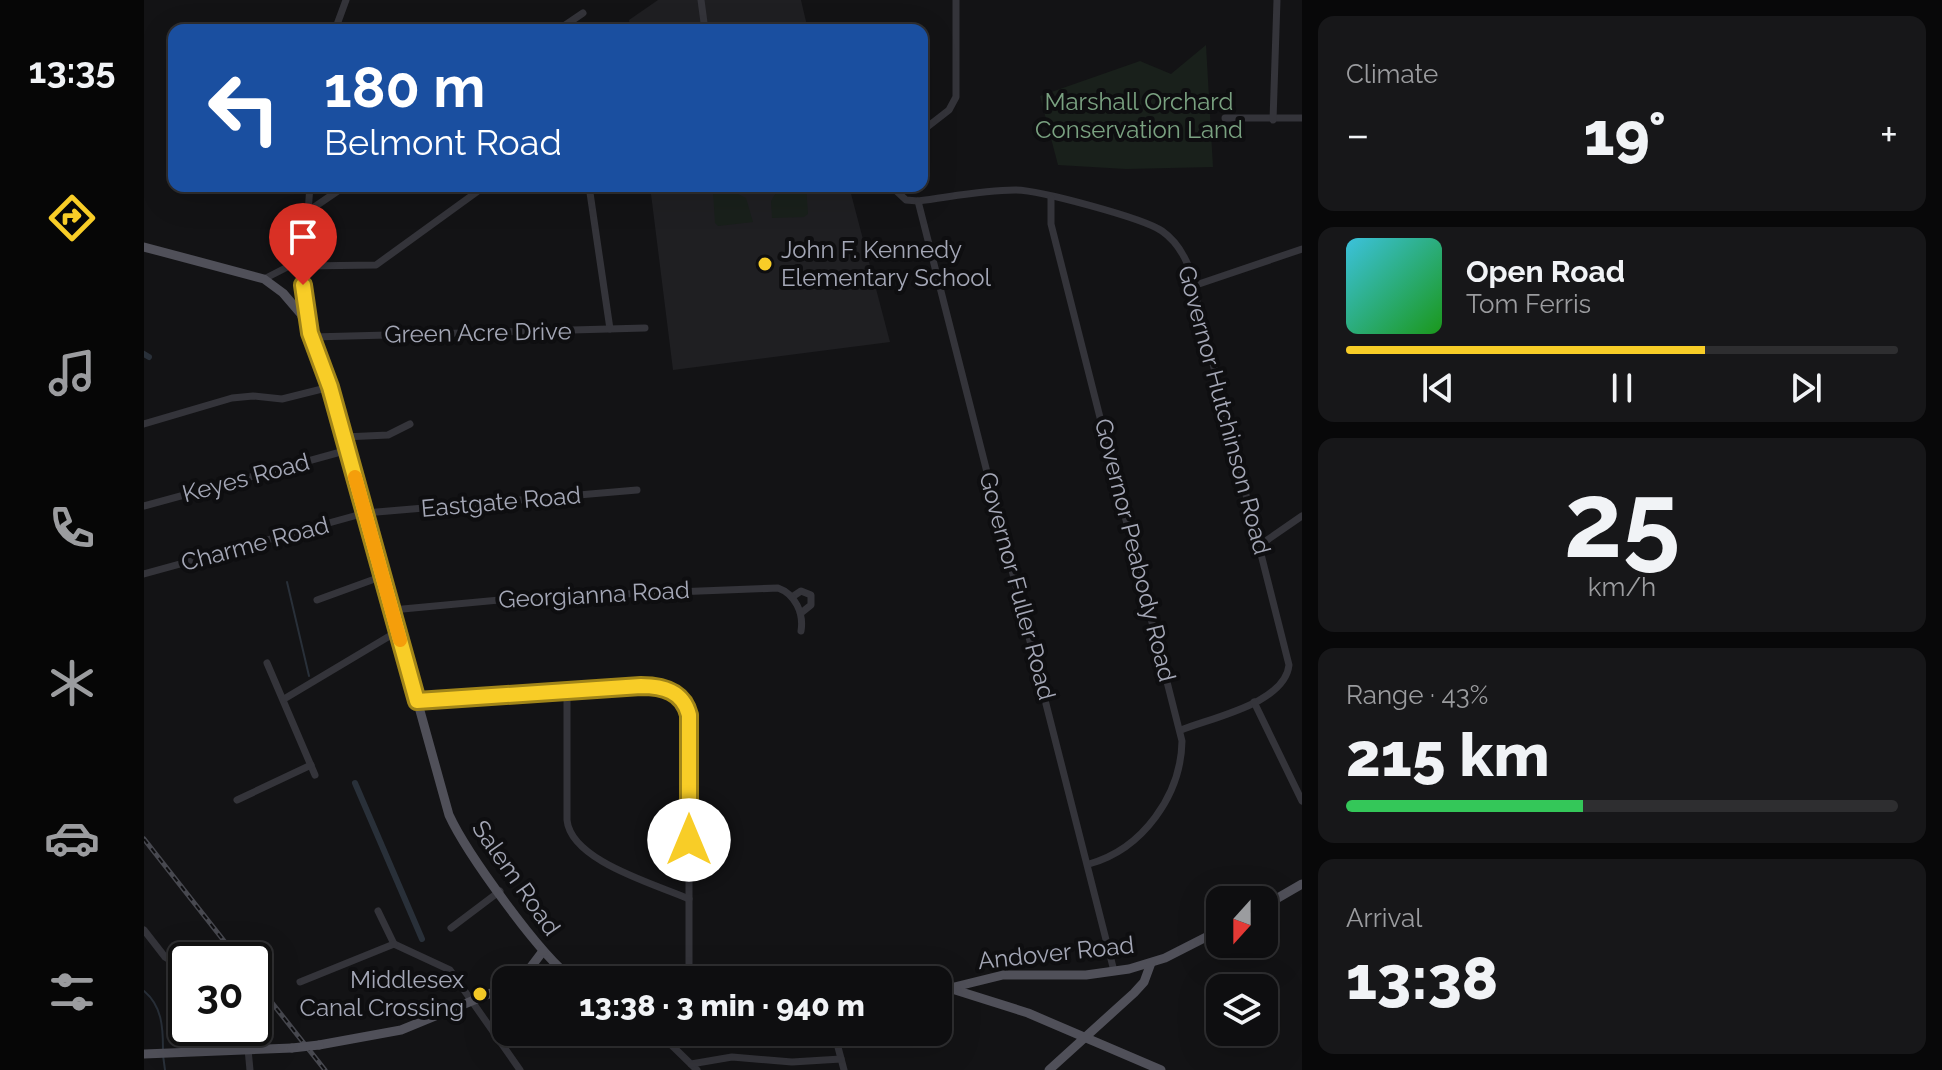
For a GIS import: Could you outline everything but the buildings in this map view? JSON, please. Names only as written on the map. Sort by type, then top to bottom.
[{"type":"main road","name":"Salem Road","points":[[144,247],[264,279],[292,302],[311,335],[330,387],[449,815],[543,951],[559,966]]},
{"type":"main road","points":[[1278,898],[1302,884]]},
{"type":"main road","name":"Andover Road","points":[[952,987],[1013,975],[1114,971],[1151,963],[1206,937]]},
{"type":"main road","points":[[532,966],[543,951]]},
{"type":"main road","points":[[1049,1070],[1134,993],[1144,982],[1151,963]]},
{"type":"main road","points":[[973,981],[978,995]]},
{"type":"main road","points":[[952,991],[978,995],[1086,1036],[1161,1070]]},
{"type":"main road","points":[[144,1054],[292,1048],[389,1034],[492,993]]},
{"type":"street","points":[[337,24],[346,0]]},
{"type":"street","points":[[701,0],[704,24]]},
{"type":"street","points":[[928,126],[949,110],[956,97],[956,0]]},
{"type":"street","points":[[1273,120],[1277,0]]},
{"type":"street","points":[[567,24],[583,13]]},
{"type":"street","points":[[1225,118],[1302,118]]},
{"type":"street","name":"Governor Hutchinson Road","points":[[918,201],[1014,190],[1159,229],[1181,250],[1193,286],[1289,665],[1279,690],[1181,730]]},
{"type":"street","points":[[310,192],[304,302],[311,335]]},
{"type":"street","points":[[310,210],[336,192]]},
{"type":"street","points":[[264,279],[304,262],[376,265],[477,192]]},
{"type":"street","points":[[590,192],[610,329]]},
{"type":"street","points":[[897,192],[906,200],[918,201]]},
{"type":"street","name":"Governor Peabody Road","points":[[1051,198],[1051,224],[1181,730],[1180,771],[1163,805],[1129,845],[1110,858],[1089,864]]},
{"type":"street","name":"Governor Fuller Road","points":[[918,201],[1114,971]]},
{"type":"street","points":[[1193,286],[1302,249]]},
{"type":"street","name":"Green Acre Drive","points":[[311,335],[645,328]]},
{"type":"street","points":[[144,424],[232,398],[253,396],[282,399],[330,387]]},
{"type":"street","points":[[344,437],[388,435],[410,424]]},
{"type":"street","name":"Keyes Road","points":[[144,506],[348,450]]},
{"type":"street","name":"Eastgate Road","points":[[365,513],[637,490]]},
{"type":"street","name":"Charme Road","points":[[144,574],[365,513]]},
{"type":"street","points":[[1260,545],[1302,516]]},
{"type":"street","points":[[317,600],[383,576]]},
{"type":"street","name":"Georgianna Road","points":[[392,610],[522,598],[701,589],[778,588],[792,597]]},
{"type":"street","points":[[801,613],[811,605],[811,595],[801,591],[792,597],[801,613],[801,631]]},
{"type":"street","points":[[284,699],[398,631]]},
{"type":"street","points":[[267,663],[315,775]]},
{"type":"street","points":[[417,701],[658,686],[674,692],[686,704],[689,721],[689,966]]},
{"type":"street","points":[[567,691],[567,820],[572,838],[596,858],[689,899]]},
{"type":"street","points":[[1254,702],[1302,801]]},
{"type":"street","points":[[237,800],[311,765]]},
{"type":"street","points":[[451,928],[500,891]]},
{"type":"street","points":[[378,911],[394,944],[443,964],[475,1001],[520,1070]]},
{"type":"street","points":[[144,930],[168,959]]},
{"type":"street","points":[[300,982],[394,944]]},
{"type":"street","points":[[242,1046],[250,1070]]},
{"type":"street","points":[[672,1046],[694,1067],[725,1057],[792,1062],[841,1059]]},
{"type":"street","points":[[838,1046],[844,1070]]},
{"type":"shaded area","points":[[658,0],[801,0],[807,24],[630,24],[629,20]]},
{"type":"shaded area","name":"John F. Kennedy Elementary School","points":[[651,192],[851,192],[890,342],[673,370]]},
{"type":"green space","name":"Marshall Orchard Conservation Land","points":[[1206,45],[1213,167],[1126,169],[1058,165],[1040,96],[1140,61],[1171,74]]},
{"type":"green space","points":[[713,192],[734,192],[746,198],[753,222],[718,226],[715,223]]},
{"type":"green space","points":[[776,192],[806,192],[808,214],[804,217],[772,218],[771,201]]},
{"type":"waterway","points":[[144,354],[149,357]]},
{"type":"waterway","points":[[287,582],[309,676]]},
{"type":"waterway","points":[[355,783],[422,939]]},
{"type":"waterway","points":[[144,991],[158,1010],[163,1049]]},
{"type":"waterway","points":[[163,1055],[165,1070]]},
{"type":"railway","points":[[144,839],[225,942]]},
{"type":"railway","points":[[272,1003],[325,1070]]},
{"type":"slow traffic","points":[[355,477],[400,640]]},
{"type":"place","name":"John F. Kennedy Elementary School","points":[[765,264]]},
{"type":"place","name":"Middlesex Canal Crossing","points":[[480,994]]},
{"type":"route","points":[[303,285],[310,333],[330,387],[417,701],[641,686],[669,689],[683,700],[689,715],[689,840]]}]
